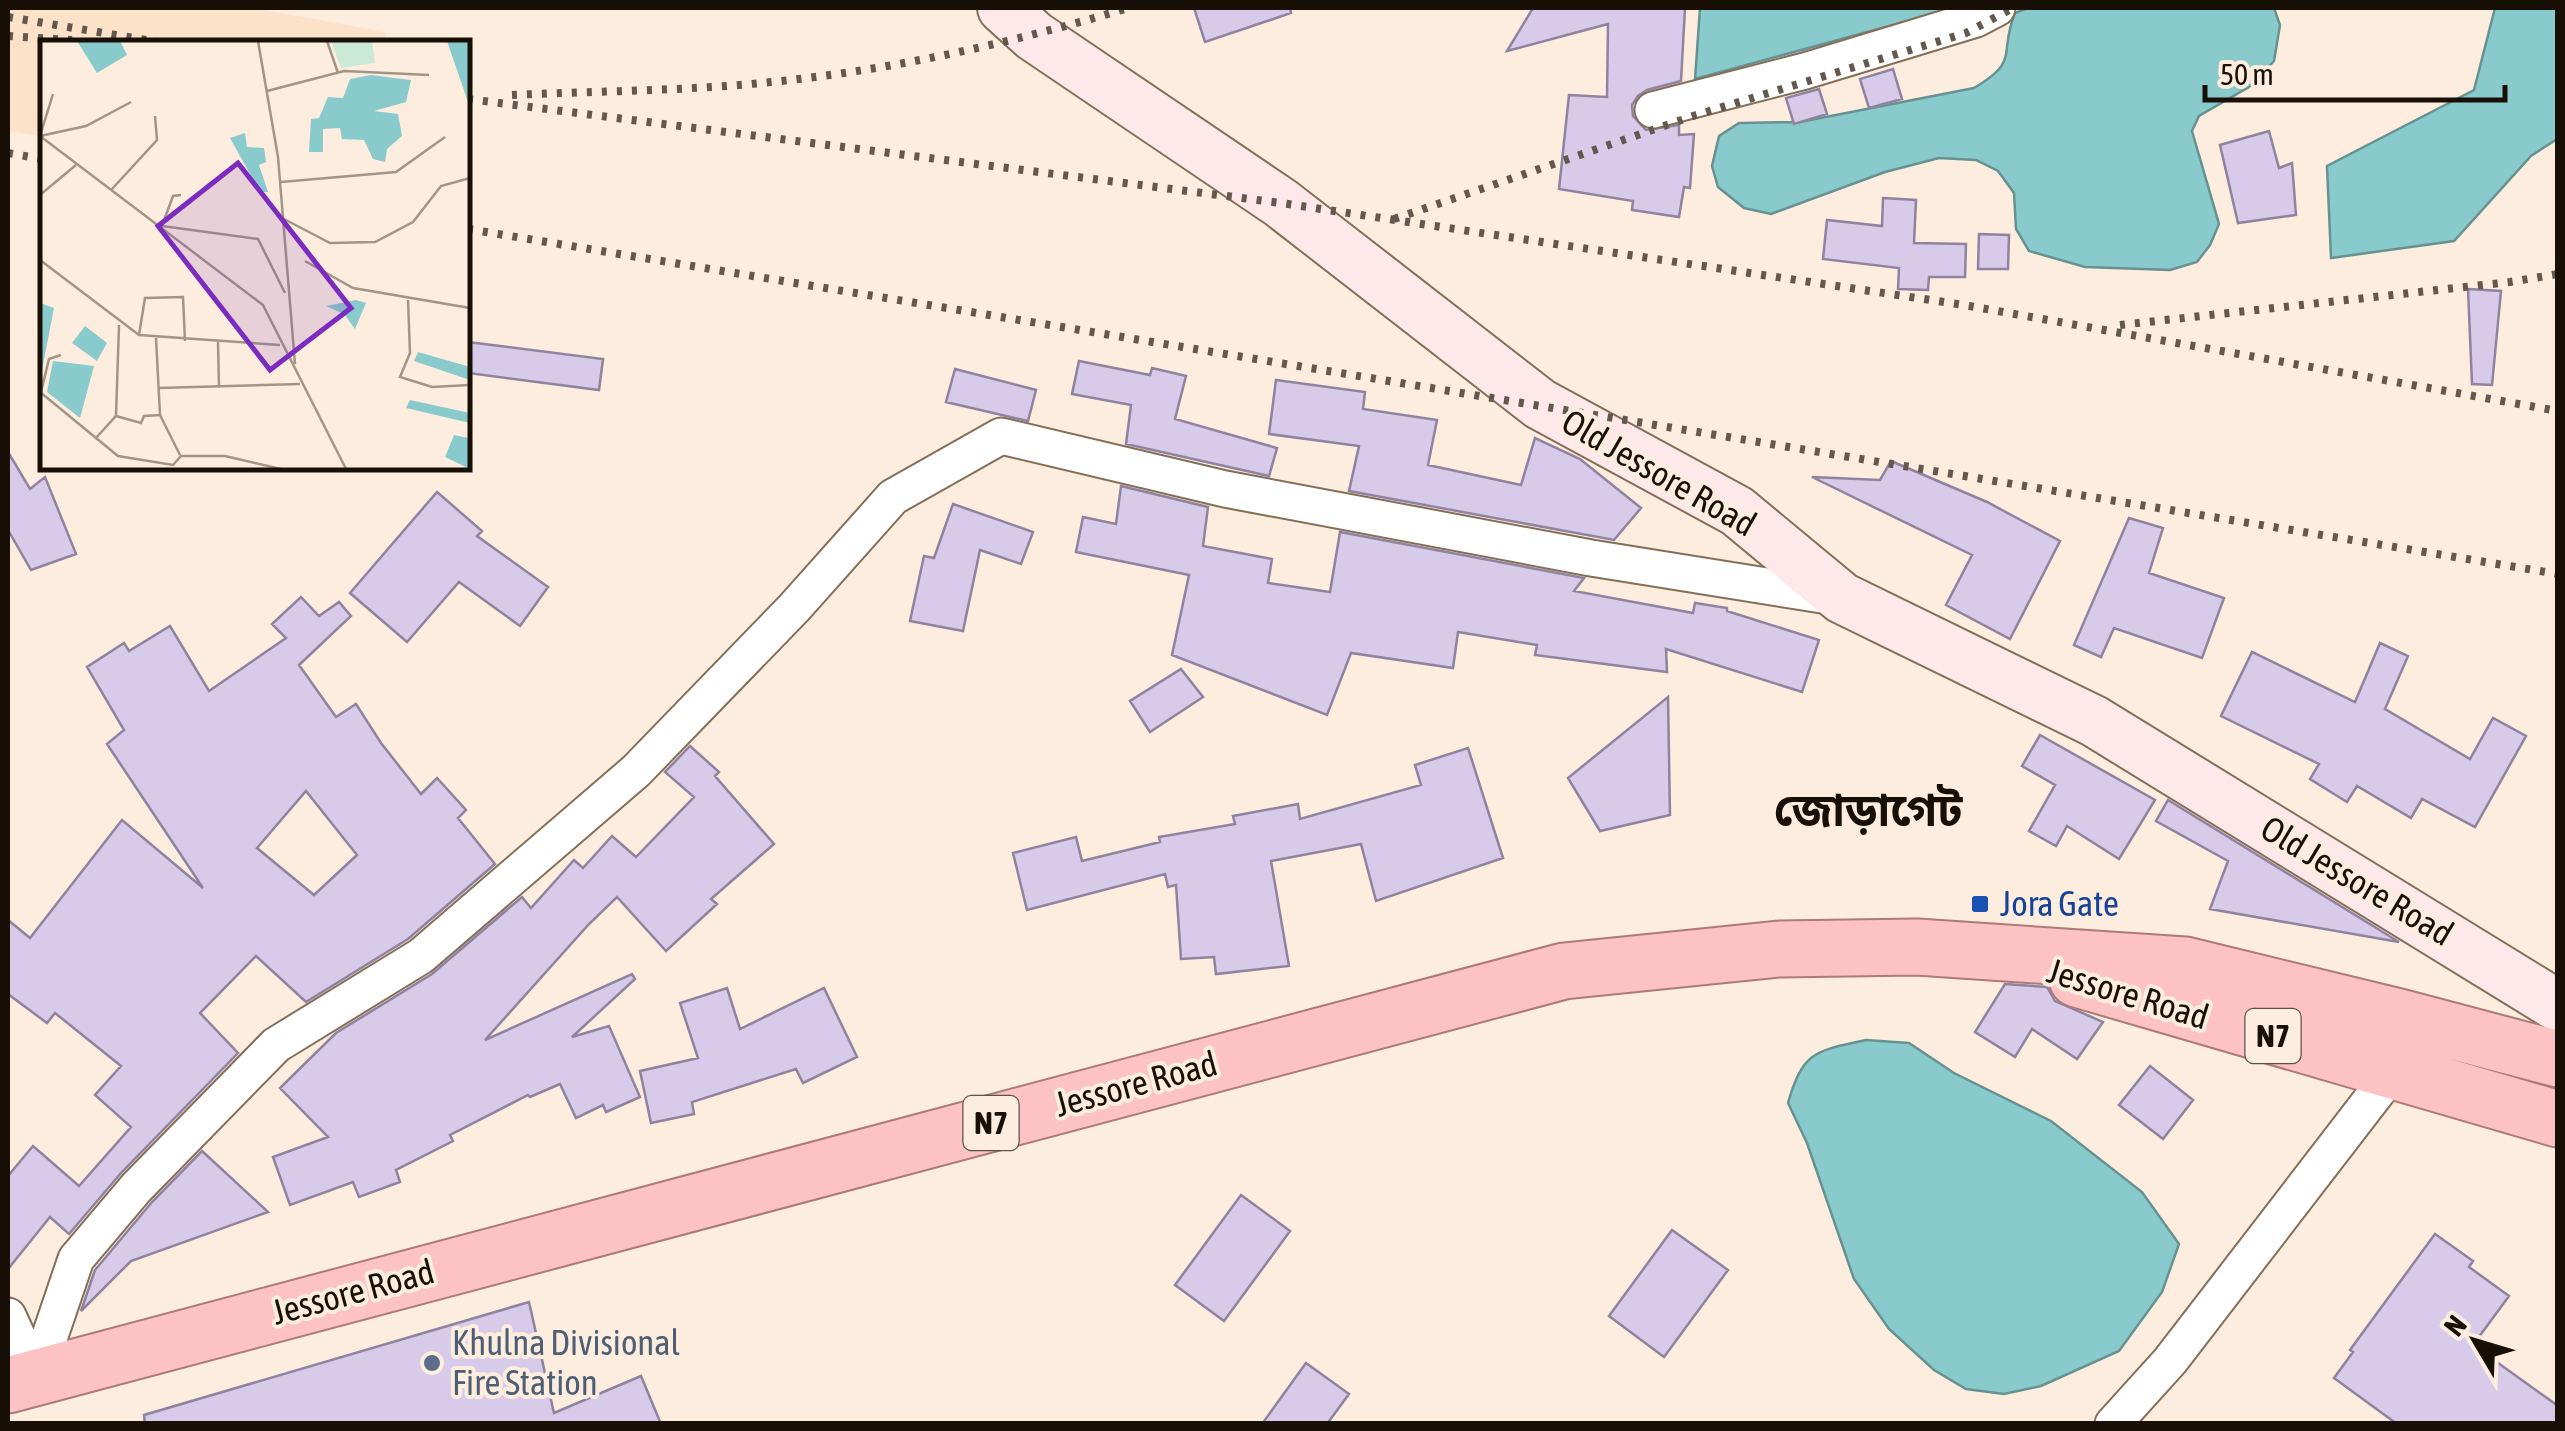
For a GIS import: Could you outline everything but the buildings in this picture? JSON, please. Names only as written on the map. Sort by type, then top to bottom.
[{"type":"highway","name":"Jessore Road","points":[[22,1381],[1564,971],[1779,949],[1917,947],[2186,966],[2399,1016],[2558,1059]]},
{"type":"highway","name":"Jessore Road","points":[[1988,952],[2558,1119]]},
{"type":"main road","name":"Old Jessore Road","points":[[1002,8],[1034,36],[1281,203],[1540,404],[1737,511],[1842,598],[2094,721],[2558,1006]]},
{"type":"street","points":[[1653,110],[1805,71],[1976,19],[1997,8]]},
{"type":"street","points":[[22,1381],[76,1259],[136,1188],[276,1045],[421,956],[636,771],[794,608],[893,497],[1001,436],[1225,489],[1591,558],[1842,598]]},
{"type":"street","points":[[2114,1424],[2170,1362],[2394,1070]]},
{"type":"street","points":[[8,1316],[22,1381]]},
{"type":"shaded area","points":[[8,8],[253,8],[385,32],[386,40],[40,40],[40,136],[8,131]]},
{"type":"water","points":[[1700,8],[1955,8],[1695,79]]},
{"type":"water","points":[[2028,8],[2274,8],[2280,25],[2274,61],[2249,87],[2199,116],[2192,131],[2219,224],[2197,262],[2170,270],[2085,267],[2029,251],[2016,229],[2014,193],[1998,171],[1976,160],[1939,158],[1885,172],[1771,214],[1744,208],[1718,187],[1712,166],[1719,136],[1739,123],[1800,122],[1974,88],[2003,63],[2015,13]]},
{"type":"water","points":[[2495,8],[2557,8],[2557,139],[2531,156],[2454,241],[2331,258],[2327,166],[2474,90]]},
{"type":"water","points":[[1866,1040],[1909,1043],[1954,1073],[2051,1121],[2142,1192],[2179,1244],[2162,1292],[2119,1351],[2041,1386],[2004,1394],[1966,1389],[1934,1370],[1889,1329],[1854,1279],[1807,1143],[1788,1103],[1800,1072],[1814,1056]]},
{"type":"railway","points":[[512,95],[707,87],[816,77],[951,54],[1128,8]]},
{"type":"railway","points":[[1394,219],[1693,116],[1966,33],[2013,8]]},
{"type":"railway","points":[[8,17],[146,40]]},
{"type":"railway","points":[[8,36],[72,40]]},
{"type":"railway","points":[[470,99],[1281,203],[1964,305],[2558,411]]},
{"type":"railway","points":[[8,153],[40,159]]},
{"type":"railway","points":[[470,229],[2558,574]]},
{"type":"railway","points":[[2120,325],[2558,274]]},
{"type":"place","name":"Jora Gate","points":[[1980,904]]},
{"type":"place","name":"Khulna Divisional Fire Station","points":[[432,1363]]},
{"type":"district","name":"জোড়াগেট","points":[[1868,810]]}]
